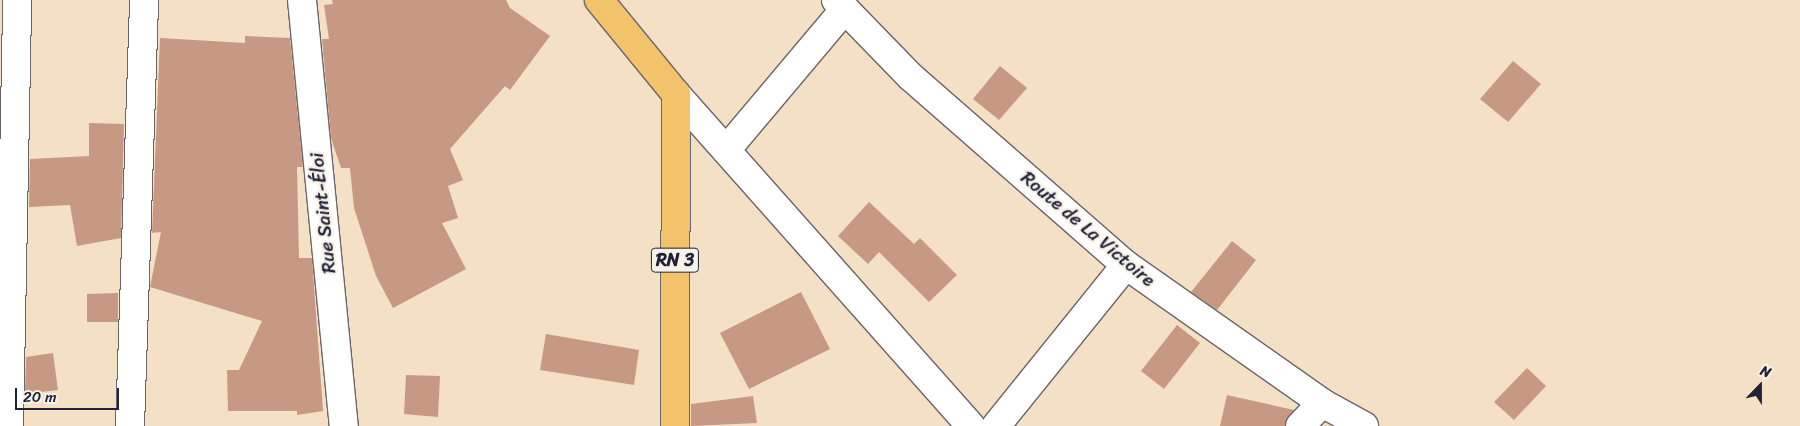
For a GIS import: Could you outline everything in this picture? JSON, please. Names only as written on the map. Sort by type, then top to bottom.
[{"type":"main road","points":[[598,0],[676,94]]},
{"type":"main road","name":"RN 3","points":[[675,426],[676,94]]},
{"type":"street","points":[[9,426],[17,0]]},
{"type":"street","points":[[130,426],[144,0]]},
{"type":"street","name":"Rue Saint-Éloi","points":[[302,0],[344,426]]},
{"type":"street","points":[[726,150],[841,4]]},
{"type":"street","name":"Route de La Victoire","points":[[841,4],[911,77],[1126,265],[1322,402],[1364,426]]},
{"type":"street","points":[[676,94],[971,426]]},
{"type":"street","points":[[996,426],[1126,265]]},
{"type":"street","points":[[1300,426],[1322,402]]},
{"type":"building","points":[[332,0],[506,0],[510,8],[550,36],[510,90],[505,86],[450,149],[463,180],[448,186],[458,218],[442,223],[466,269],[393,308],[376,276],[354,208],[350,168],[341,168],[331,138],[322,39],[329,39],[324,5],[333,4]]},
{"type":"building","points":[[245,36],[290,38],[303,167],[297,167],[299,258],[312,258],[323,411],[297,415],[297,411],[228,411],[227,370],[239,370],[262,321],[150,287],[161,232],[152,233],[160,38],[245,43]]},
{"type":"building","points":[[1513,61],[1541,84],[1508,122],[1480,99]]},
{"type":"building","points":[[1000,66],[1027,88],[999,120],[973,99]]},
{"type":"building","points":[[89,123],[124,124],[121,238],[77,246],[70,205],[29,207],[30,159],[89,156]]},
{"type":"building","points":[[869,202],[914,244],[920,238],[957,275],[929,302],[879,252],[868,264],[838,236]]},
{"type":"building","points":[[1232,241],[1256,260],[1217,310],[1191,292]]},
{"type":"building","points":[[801,292],[830,349],[749,389],[720,333]]},
{"type":"building","points":[[118,293],[118,322],[87,322],[87,294]]},
{"type":"building","points":[[1177,325],[1200,343],[1164,389],[1141,371]]},
{"type":"building","points":[[546,334],[639,350],[634,385],[540,370]]},
{"type":"building","points":[[53,353],[58,390],[25,394],[26,357]]},
{"type":"building","points":[[1527,368],[1546,386],[1514,420],[1494,402]]},
{"type":"building","points":[[406,375],[440,376],[438,417],[404,414]]},
{"type":"building","points":[[1227,395],[1294,410],[1285,426],[1220,426]]},
{"type":"building","points":[[753,396],[757,423],[691,426],[691,404]]}]
